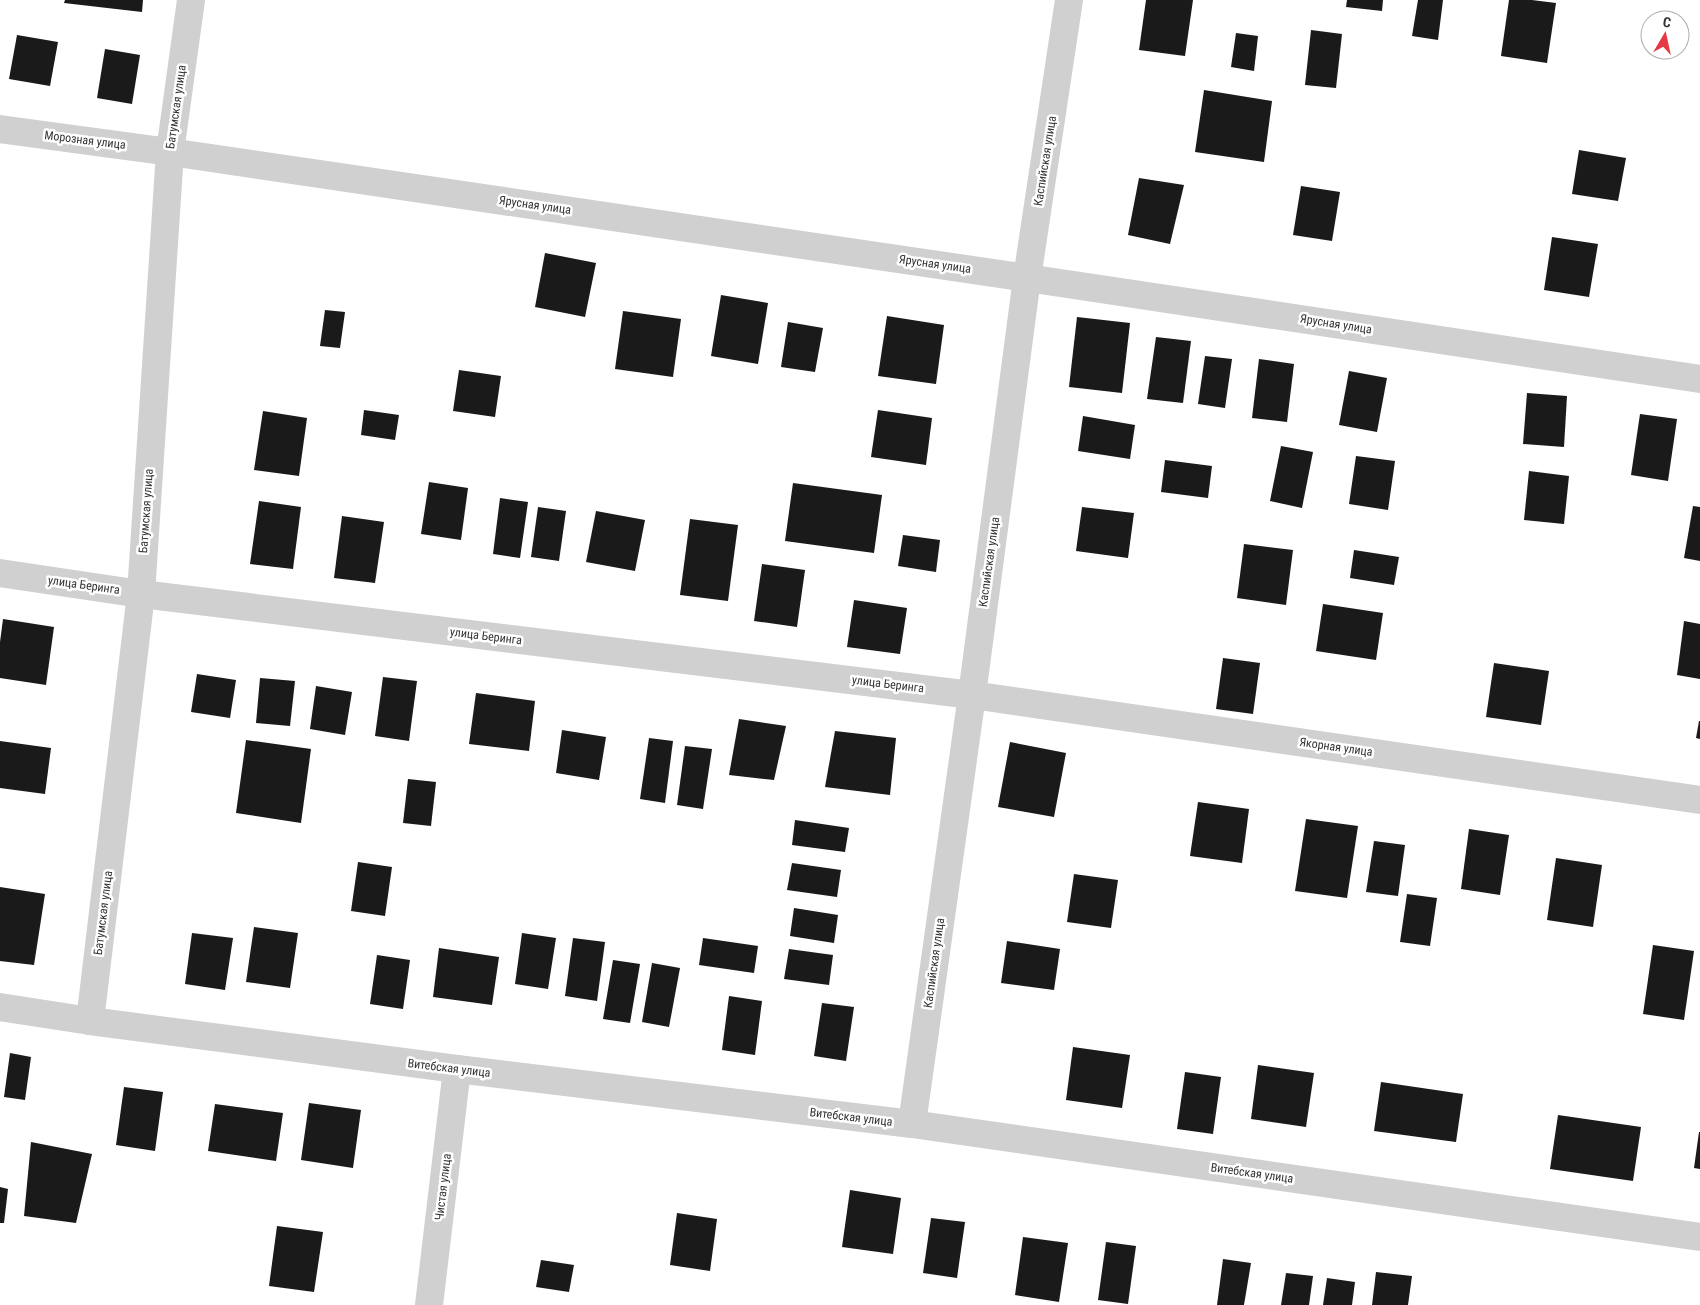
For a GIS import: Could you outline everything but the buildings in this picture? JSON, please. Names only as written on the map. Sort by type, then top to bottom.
[{"type":"street","name":"Батумская улица","points":[[90,1021],[141,594],[170,152],[191,0]]},
{"type":"street","name":"Каспийская улица","points":[[912,1124],[972,695],[1027,278],[1069,0]]},
{"type":"street","name":"Морозная улица","points":[[0,129],[170,152]]},
{"type":"street","name":"Ярусная улица","points":[[170,152],[1027,278],[1700,380]]},
{"type":"street","name":"улица Беринга","points":[[0,573],[141,594],[972,695]]},
{"type":"street","name":"Якорная улица","points":[[972,695],[1700,800]]},
{"type":"street","name":"Витебская улица","points":[[0,1008],[457,1069],[912,1124],[1700,1237]]},
{"type":"street","name":"Чистая улица","points":[[429,1305],[457,1069]]}]
